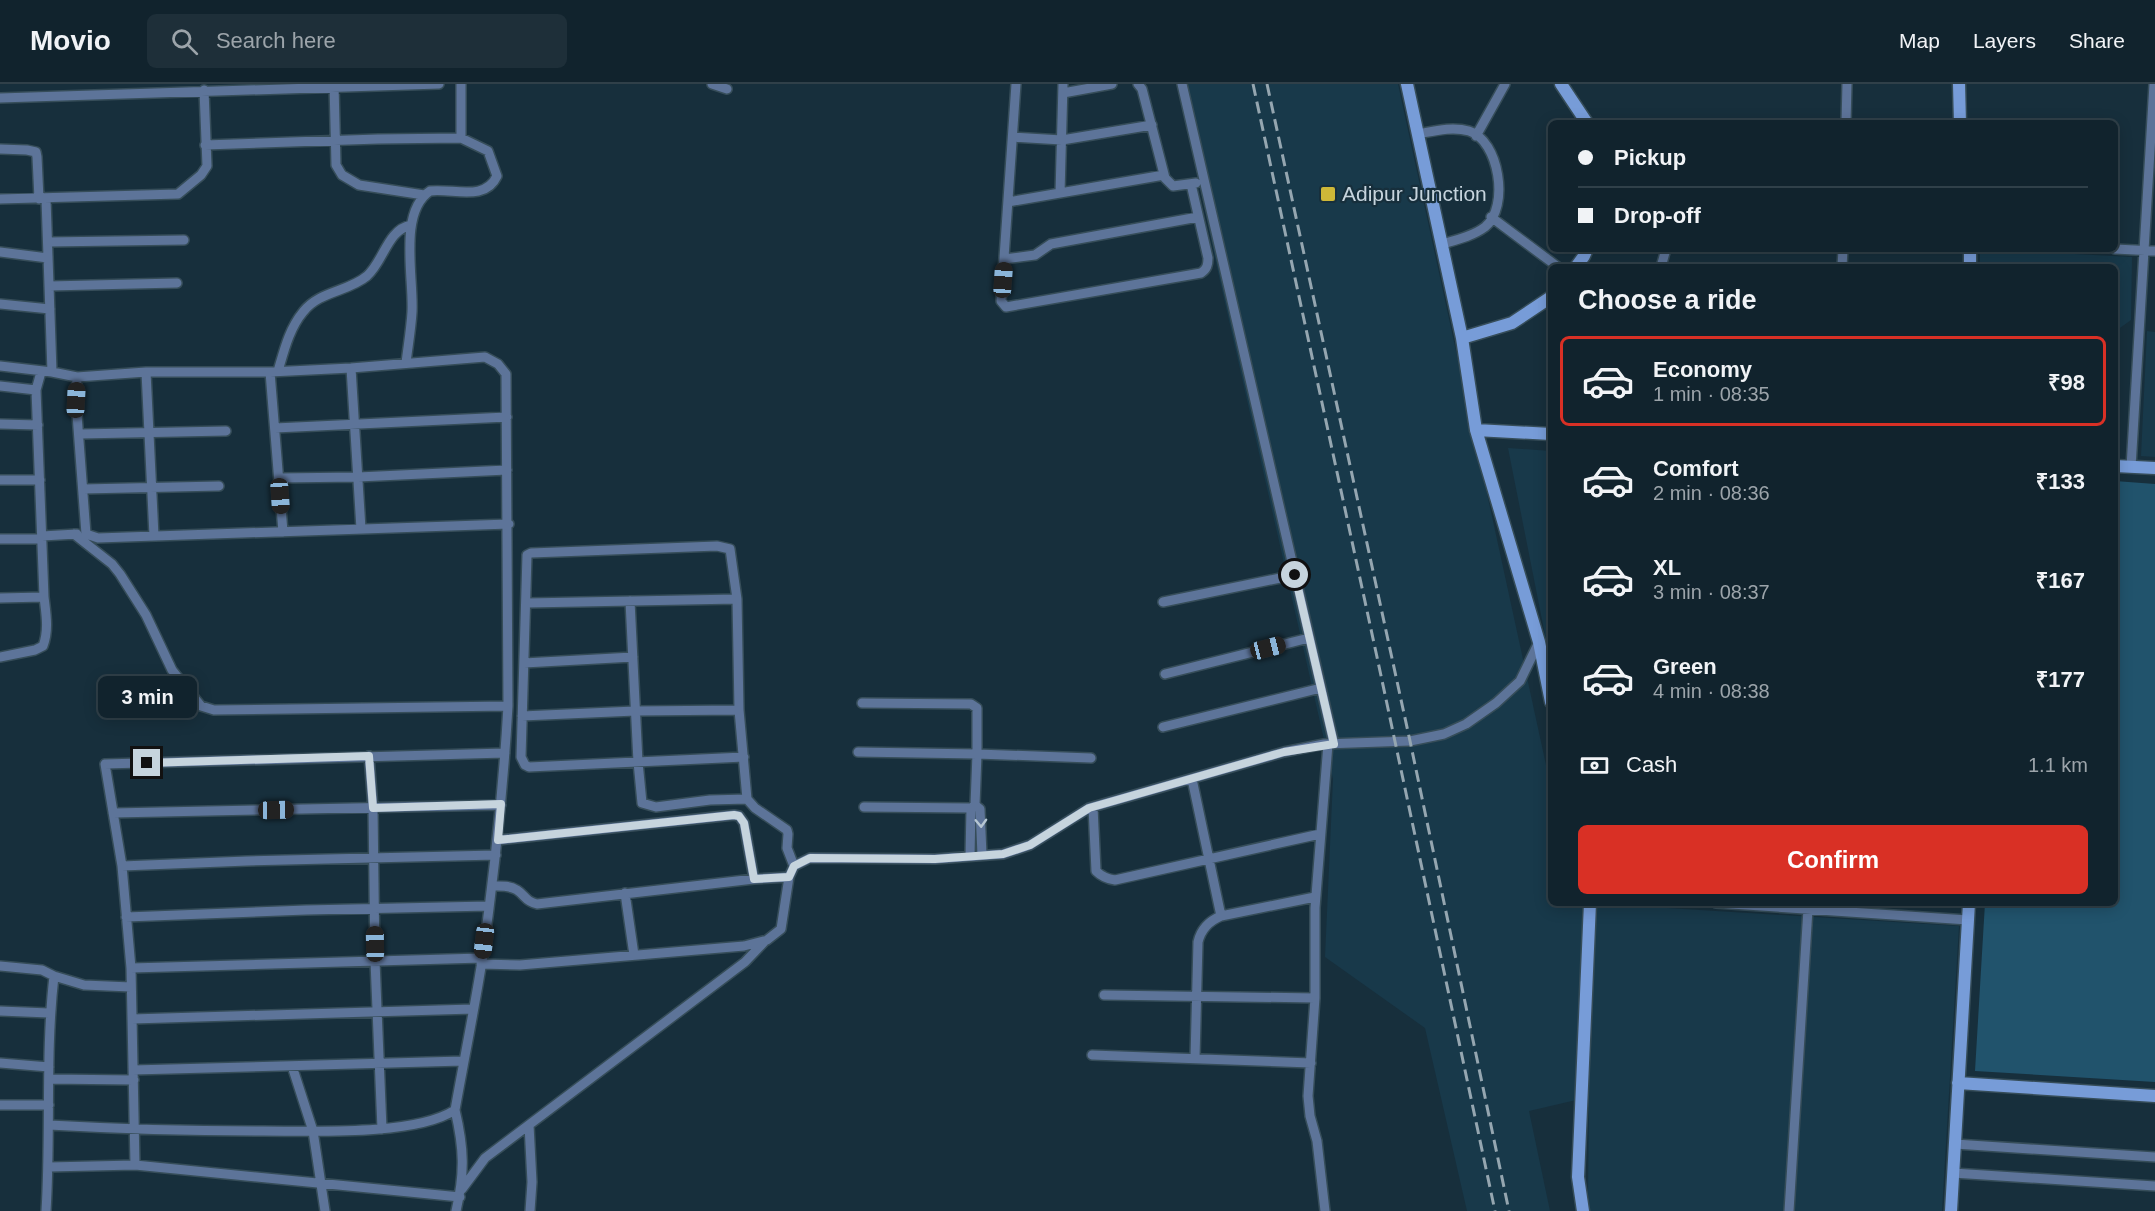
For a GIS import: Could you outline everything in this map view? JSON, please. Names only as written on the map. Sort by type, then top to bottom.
[{"type":"main road","points":[[1407,84],[1462,338],[1476,430],[1539,642],[1548,687]]},
{"type":"main road","points":[[1561,84],[1585,120]]},
{"type":"main road","points":[[1959,84],[1960,120]]},
{"type":"main road","points":[[1966,84],[1967,120]]},
{"type":"main road","points":[[1462,338],[1512,323],[1548,299]]},
{"type":"main road","points":[[1476,430],[1548,434]]},
{"type":"main road","points":[[2118,466],[2155,468]]},
{"type":"main road","points":[[1582,1211],[1578,1177],[1590,906]]},
{"type":"main road","points":[[1951,1211],[1969,906]]},
{"type":"main road","points":[[1959,1083],[2155,1096]]},
{"type":"street","points":[[0,98],[199,88],[439,84]]},
{"type":"street","points":[[461,138],[462,84]]},
{"type":"street","points":[[712,84],[727,89]]},
{"type":"street","points":[[1016,84],[1001,301],[1003,305],[1011,307],[1201,273],[1208,265],[1208,258],[1191,184]]},
{"type":"street","points":[[1060,193],[1063,88],[1112,84]]},
{"type":"street","points":[[1138,84],[1142,89],[1168,183],[1173,186],[1204,181]]},
{"type":"street","points":[[1182,84],[1310,638],[1331,744],[1315,897],[1315,998],[1308,1106],[1317,1142],[1325,1211]]},
{"type":"street","points":[[1476,136],[1505,84]]},
{"type":"street","points":[[1846,120],[1847,84]]},
{"type":"street","points":[[2132,467],[2154,84]]},
{"type":"street","points":[[205,145],[336,140],[461,138],[489,151],[496,176],[493,184],[478,192],[436,190],[424,195],[359,185],[350,181],[342,175],[336,165],[336,140],[334,85]]},
{"type":"street","points":[[0,199],[178,194],[205,170],[205,145],[199,88]]},
{"type":"street","points":[[1013,137],[1062,140],[1152,125]]},
{"type":"street","points":[[1418,134],[1441,129],[1470,131],[1489,147],[1498,176],[1499,204],[1486,226],[1464,238],[1442,244]]},
{"type":"street","points":[[0,149],[27,150],[36,153],[38,157],[48,242],[52,372]]},
{"type":"street","points":[[1008,202],[1164,174]]},
{"type":"street","points":[[406,363],[412,310],[411,225],[417,205],[424,195]]},
{"type":"street","points":[[1004,259],[1035,255],[1051,244],[1198,217]]},
{"type":"street","points":[[1491,217],[1554,264]]},
{"type":"street","points":[[283,532],[275,428],[274,371],[291,332],[304,310],[315,300],[360,281],[368,275],[394,234],[411,225]]},
{"type":"street","points":[[48,242],[184,240]]},
{"type":"street","points":[[2118,249],[2155,251]]},
{"type":"street","points":[[0,252],[48,258]]},
{"type":"street","points":[[49,286],[177,283]]},
{"type":"street","points":[[0,304],[50,309]]},
{"type":"street","points":[[1538,306],[1548,307]]},
{"type":"street","points":[[0,366],[78,377],[146,372],[351,368],[485,357],[498,364],[506,374],[509,524],[508,706],[498,840],[492,886],[482,961],[455,1110],[464,1166],[456,1211]]},
{"type":"street","points":[[351,368],[362,529]]},
{"type":"street","points":[[0,657],[35,650],[43,646],[47,628],[36,390],[41,372]]},
{"type":"street","points":[[146,372],[147,433],[154,536]]},
{"type":"street","points":[[78,377],[76,400],[86,534]]},
{"type":"street","points":[[0,386],[36,390]]},
{"type":"street","points":[[275,428],[507,417]]},
{"type":"street","points":[[0,424],[38,425]]},
{"type":"street","points":[[80,434],[226,432]]},
{"type":"street","points":[[279,478],[507,470]]},
{"type":"street","points":[[0,480],[40,480]]},
{"type":"street","points":[[83,489],[219,486]]},
{"type":"street","points":[[0,539],[42,538],[74,534],[86,534],[98,538],[509,524]]},
{"type":"street","points":[[74,534],[112,564],[120,574],[146,615],[172,670],[201,706],[214,710],[508,706]]},
{"type":"street","points":[[744,757],[529,767],[525,765],[521,757],[526,603],[525,559],[527,555],[531,553],[717,546],[726,547],[732,552],[737,599],[739,710],[744,757],[747,799],[755,808],[787,830],[788,848],[794,866]]},
{"type":"street","points":[[1163,602],[1295,575]]},
{"type":"street","points":[[0,598],[44,597]]},
{"type":"street","points":[[526,603],[737,599]]},
{"type":"street","points":[[630,601],[642,803],[656,807],[710,800],[747,799]]},
{"type":"street","points":[[1165,674],[1310,638]]},
{"type":"street","points":[[461,1193],[485,1158],[745,962],[781,929],[789,877],[794,866],[810,858],[935,859],[1003,854],[1030,845],[1093,807],[1284,752],[1331,744],[1410,741],[1444,734],[1466,724],[1496,703],[1520,681],[1539,642]]},
{"type":"street","points":[[524,663],[633,657]]},
{"type":"street","points":[[1163,727],[1321,688]]},
{"type":"street","points":[[862,703],[976,705],[977,754],[970,856]]},
{"type":"street","points":[[522,716],[635,711],[739,710]]},
{"type":"street","points":[[858,752],[1091,758]]},
{"type":"street","points":[[135,1165],[131,968],[122,866],[105,764],[505,753]]},
{"type":"street","points":[[369,756],[373,808],[375,961],[382,1129]]},
{"type":"street","points":[[1192,779],[1221,916]]},
{"type":"street","points":[[112,813],[501,804]]},
{"type":"street","points":[[864,807],[980,808],[982,855]]},
{"type":"street","points":[[1093,807],[1096,871],[1101,876],[1115,880],[1320,834]]},
{"type":"street","points":[[498,840],[734,815],[739,816],[744,823],[754,879]]},
{"type":"street","points":[[122,866],[496,855]]},
{"type":"street","points":[[492,886],[507,886],[518,891],[528,902],[537,904],[625,892],[789,877]]},
{"type":"street","points":[[625,892],[634,955]]},
{"type":"street","points":[[1195,1058],[1199,936],[1207,925],[1221,916],[1315,897]]},
{"type":"street","points":[[126,917],[489,906]]},
{"type":"street","points":[[1762,906],[1968,920]]},
{"type":"street","points":[[1789,1211],[1808,909]]},
{"type":"street","points":[[131,968],[375,961],[482,961],[520,965],[744,946],[767,940]]},
{"type":"street","points":[[0,966],[42,970],[84,985],[131,987]]},
{"type":"street","points":[[46,1211],[49,1167],[49,1013],[54,976]]},
{"type":"street","points":[[1104,995],[1315,998]]},
{"type":"street","points":[[132,1019],[473,1009]]},
{"type":"street","points":[[0,1011],[49,1013]]},
{"type":"street","points":[[1092,1055],[1311,1063]]},
{"type":"street","points":[[49,1079],[292,1066],[463,1061]]},
{"type":"street","points":[[0,1062],[49,1067]]},
{"type":"street","points":[[292,1066],[312,1131],[325,1211]]},
{"type":"street","points":[[0,1105],[49,1106]]},
{"type":"street","points":[[49,1125],[135,1130],[382,1129],[443,1118],[455,1110]]},
{"type":"street","points":[[529,1125],[532,1182],[530,1211]]},
{"type":"street","points":[[1955,1144],[2155,1157]]},
{"type":"street","points":[[49,1167],[135,1165],[461,1193]]},
{"type":"street","points":[[1953,1173],[2155,1186]]},
{"type":"shaded area","points":[[1178,84],[1398,84],[1548,774],[1548,906],[1636,906],[1959,926],[1942,1211],[1590,1211],[1588,1194],[1589,1097],[1529,1111],[1550,1211],[1467,1211],[1425,1028],[1325,957],[1333,779],[1218,272]]},
{"type":"shaded area","points":[[1980,252],[2037,252],[2132,257],[2131,320],[2118,329],[2118,264],[1980,264]]},
{"type":"shaded area","points":[[2147,331],[2155,332],[2155,457],[2141,456]]},
{"type":"shaded area","points":[[1508,448],[1548,451],[1548,650]]},
{"type":"shaded area","points":[[2118,481],[2155,484],[2155,1082],[1975,1071],[1985,906],[2118,906]]},
{"type":"railway","points":[[1253,84],[1495,1211]]},
{"type":"railway","points":[[1267,84],[1410,741],[1509,1211]]},
{"type":"place","name":"Adipur Junction","points":[[1328,194]]},
{"type":"route","points":[[147,763],[369,756],[373,808],[501,804],[498,840],[734,815],[739,816],[744,823],[754,879],[789,877],[794,866],[810,858],[935,859],[1003,854],[1030,845],[1089,808],[1284,752],[1334,744],[1295,575]]}]
